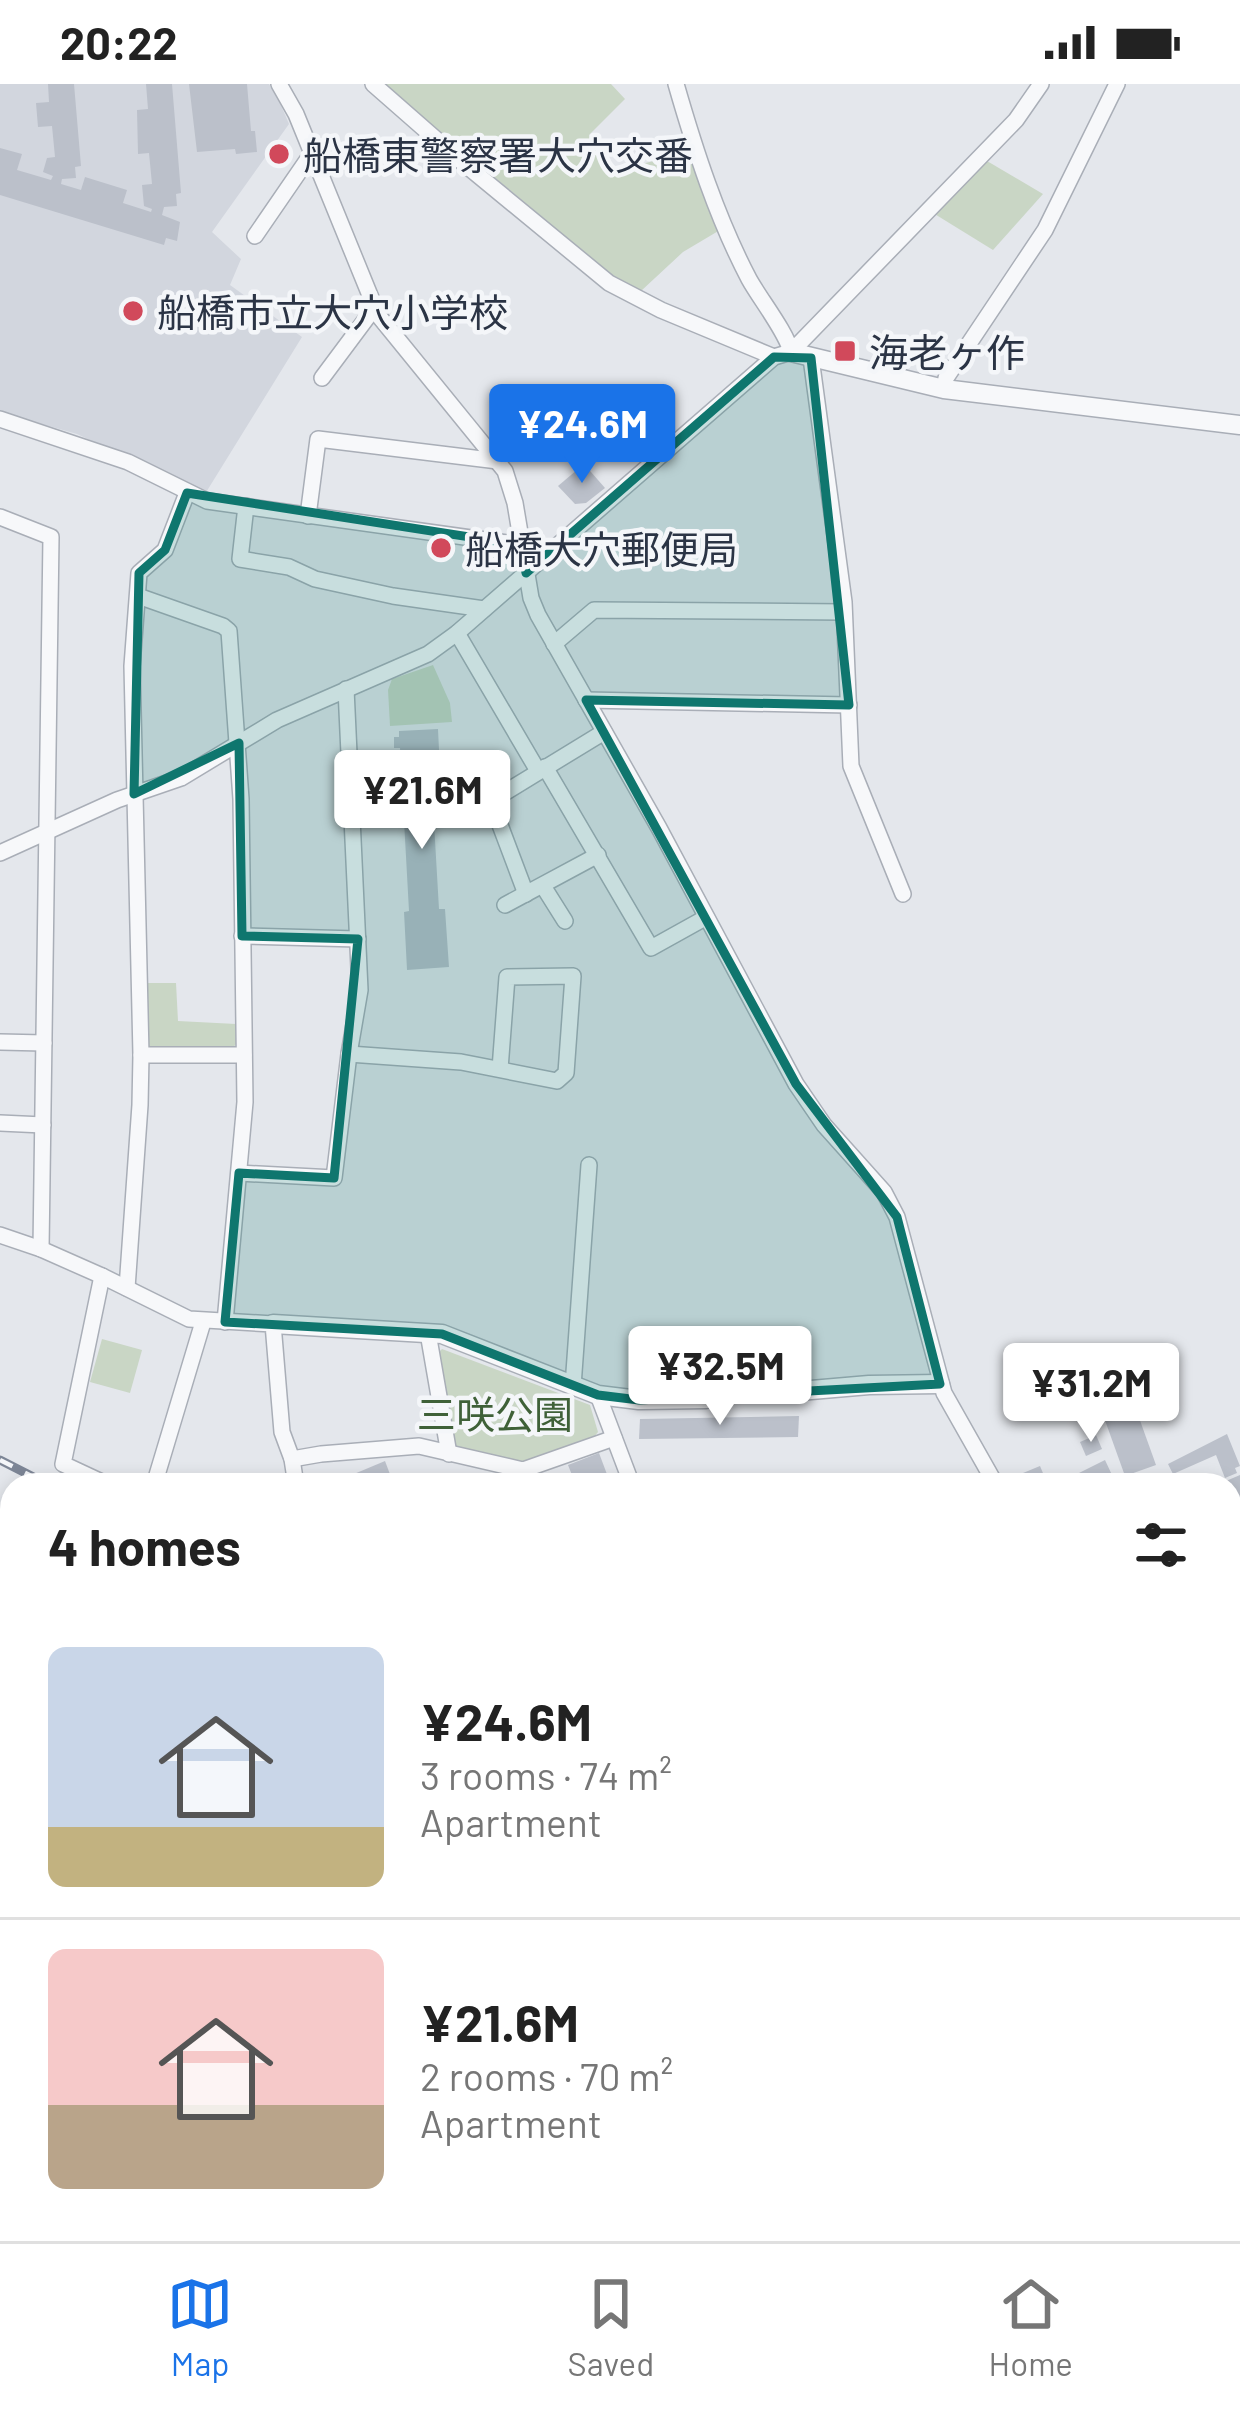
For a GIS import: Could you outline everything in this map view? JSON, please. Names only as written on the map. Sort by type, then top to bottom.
[{"type":"street","points":[[279,84],[296,114],[378,315],[498,461],[511,486],[538,615],[796,1084],[824,1125],[884,1192],[897,1216],[940,1384],[989,1473]]},
{"type":"street","points":[[373,84],[609,283],[661,310],[783,354],[944,389],[1240,425]]},
{"type":"street","points":[[676,84],[695,152],[723,222],[748,278],[789,340],[783,354]]},
{"type":"street","points":[[0,853],[181,778],[278,720],[428,654],[457,633],[783,354],[1016,120],[1041,84]]},
{"type":"street","points":[[944,389],[946,378],[1045,230],[1117,84]]},
{"type":"street","points":[[255,236],[312,153]]},
{"type":"street","points":[[322,378],[375,307]]},
{"type":"street","points":[[812,358],[844,612],[851,766],[903,894]]},
{"type":"street","points":[[0,419],[128,462],[207,501],[521,545]]},
{"type":"street","points":[[308,516],[318,439],[498,461]]},
{"type":"street","points":[[127,1288],[141,1054],[132,666],[140,573],[165,550],[187,493]]},
{"type":"street","points":[[246,506],[240,559],[393,596],[484,608]]},
{"type":"street","points":[[0,517],[51,537],[41,1249]]},
{"type":"street","points":[[138,596],[229,631],[238,743],[245,1102],[225,1322]]},
{"type":"street","points":[[554,644],[593,610],[844,612]]},
{"type":"street","points":[[457,633],[598,855],[651,948],[705,918]]},
{"type":"street","points":[[239,1173],[334,1178],[360,990],[346,689]]},
{"type":"street","points":[[586,700],[849,705]]},
{"type":"street","points":[[526,894],[490,801],[604,732]]},
{"type":"street","points":[[505,905],[598,855]]},
{"type":"street","points":[[543,886],[565,921]]},
{"type":"street","points":[[242,936],[358,939]]},
{"type":"street","points":[[349,1054],[461,1062],[557,1081],[566,1072],[573,976],[507,977],[500,1069]]},
{"type":"street","points":[[0,1042],[44,1043]]},
{"type":"street","points":[[141,1054],[244,1055]]},
{"type":"street","points":[[0,1123],[43,1125]]},
{"type":"street","points":[[573,1385],[589,1166]]},
{"type":"street","points":[[0,1235],[102,1276],[189,1319],[442,1334],[598,1395],[706,1399],[727,1393],[940,1384]]},
{"type":"street","points":[[82,1473],[63,1464],[102,1276]]},
{"type":"street","points":[[158,1473],[203,1322]]},
{"type":"street","points":[[273,1324],[282,1432],[294,1473]]},
{"type":"street","points":[[428,1333],[449,1454]]},
{"type":"street","points":[[598,1395],[627,1473]]},
{"type":"street","points":[[292,1459],[419,1446],[523,1470],[614,1438]]},
{"type":"highlighted area","points":[[774,357],[811,358],[849,705],[586,700],[796,1084],[897,1217],[940,1384],[639,1400],[598,1395],[442,1334],[225,1322],[239,1173],[334,1178],[358,939],[242,936],[239,743],[134,794],[139,573],[165,550],[187,493],[521,545],[526,573]]},
{"type":"shaded area","name":"船橋市立大穴小学校","points":[[0,84],[269,84],[280,103],[289,124],[212,232],[241,259],[230,285],[302,337],[205,494],[77,434],[0,412]]},
{"type":"green space","points":[[383,84],[611,84],[625,99],[589,135],[607,172],[688,153],[720,230],[683,252],[641,291],[609,273]]},
{"type":"green space","points":[[987,161],[1043,194],[993,250],[933,213]]},
{"type":"green space","points":[[433,665],[450,703],[452,722],[390,726],[392,679]]},
{"type":"green space","points":[[146,983],[176,983],[178,1021],[236,1024],[236,1044],[231,1050],[152,1051],[147,1045]]},
{"type":"green space","points":[[102,1339],[142,1350],[130,1393],[90,1382]]},
{"type":"green space","name":"三咲公園","points":[[442,1349],[590,1405],[598,1432],[526,1463],[454,1450],[438,1353]]},
{"type":"building","points":[[48,84],[74,84],[81,166],[75,167],[76,178],[62,179],[61,184],[81,190],[85,177],[127,190],[123,203],[151,212],[144,206],[142,185],[152,184],[149,153],[138,154],[137,110],[148,109],[146,84],[172,84],[181,193],[176,194],[177,206],[164,207],[162,215],[180,222],[177,241],[166,238],[164,245],[0,195],[0,148],[22,154],[17,170],[51,180],[53,176],[43,172],[47,158],[55,157],[52,126],[38,127],[36,103],[49,102]]},
{"type":"building","points":[[189,84],[247,84],[257,152],[197,152]]},
{"type":"building","points":[[584,464],[605,488],[586,503],[575,504],[558,486]]},
{"type":"building","points":[[438,729],[440,770],[431,771],[439,909],[445,909],[449,967],[407,970],[404,912],[409,911],[400,748],[394,748],[394,737],[399,737],[399,731]]},
{"type":"building","points":[[1128,1387],[1156,1465],[1124,1473],[1097,1398]]},
{"type":"building","points":[[799,1416],[798,1437],[639,1439],[640,1419]]},
{"type":"building","points":[[1227,1434],[1240,1466],[1235,1468],[1237,1473],[1223,1473],[1216,1455],[1175,1473],[1168,1464]]},
{"type":"building","points":[[1096,1435],[1102,1449],[1086,1456],[1080,1442]]},
{"type":"building","points":[[599,1453],[606,1473],[571,1473],[568,1465]]},
{"type":"building","points":[[1105,1460],[1111,1473],[1079,1473]]},
{"type":"building","points":[[385,1461],[390,1473],[356,1473]]},
{"type":"railway","points":[[0,1460],[25,1473]]},
{"type":"place","name":"船橋東警察署大穴交番","points":[[279,154]]},
{"type":"place","name":"船橋市立大穴小学校","points":[[133,311]]},
{"type":"place","name":"海老ヶ作","points":[[845,351]]},
{"type":"place","name":"船橋大穴郵便局","points":[[441,548]]}]
